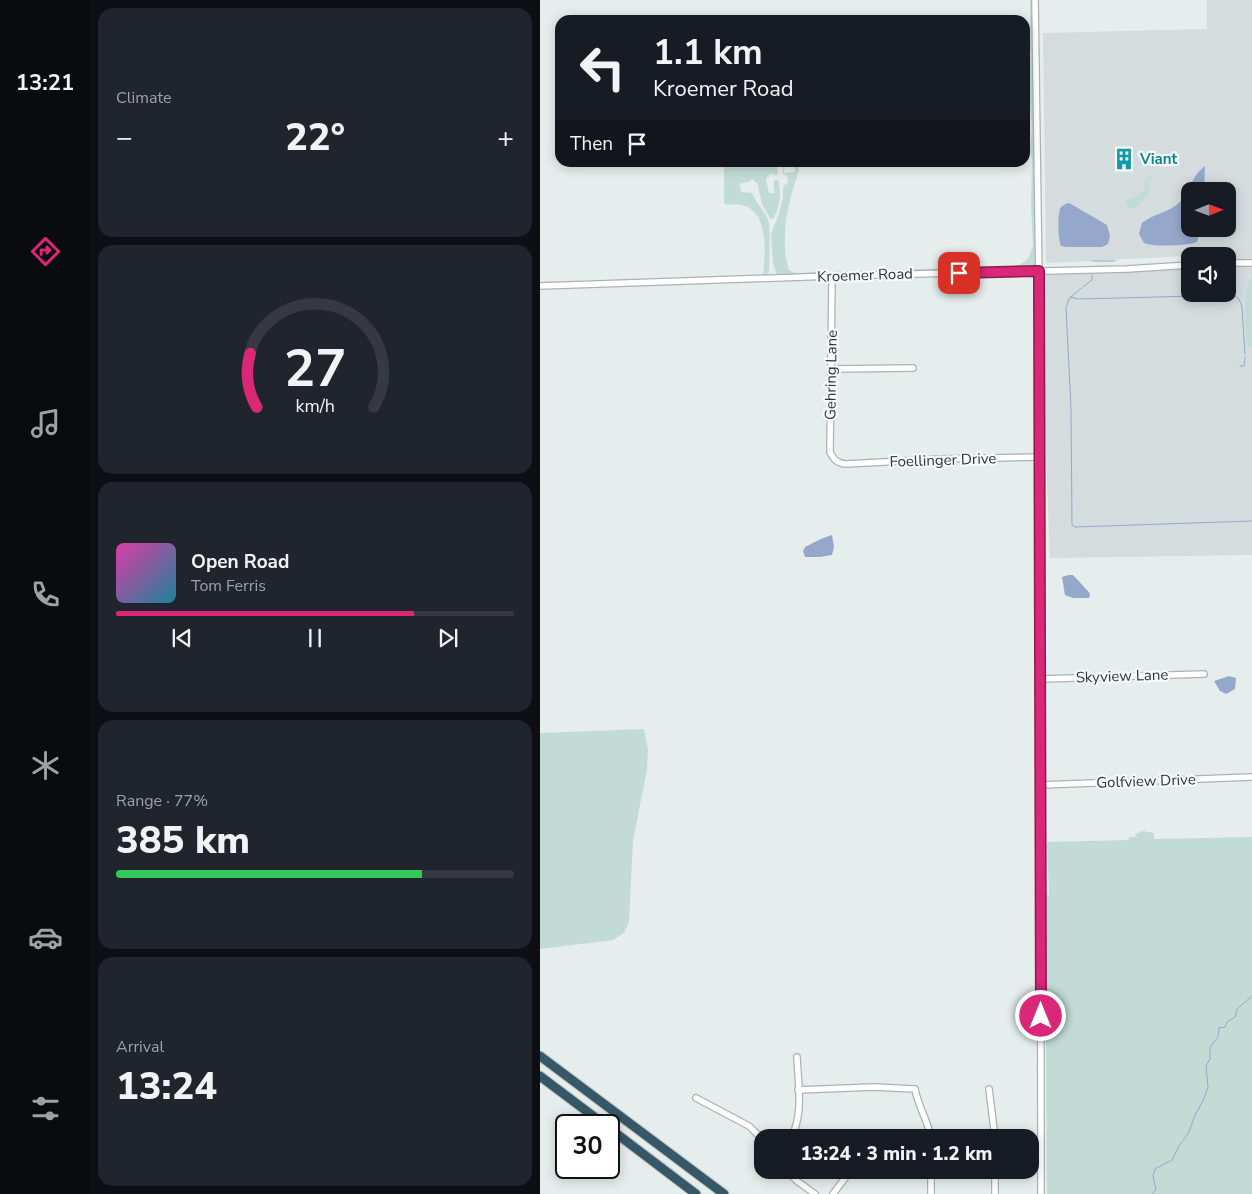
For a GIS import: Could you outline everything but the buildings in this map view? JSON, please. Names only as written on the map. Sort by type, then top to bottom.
[{"type":"highway","points":[[540,1056],[724,1194]]},
{"type":"highway","points":[[540,1076],[590,1114]]},
{"type":"highway","points":[[620,1136],[696,1194]]},
{"type":"street","points":[[1035,0],[1040,457],[1041,1194]]},
{"type":"street","points":[[1236,264],[1252,263]]},
{"type":"street","name":"Kroemer Road","points":[[540,286],[832,276],[1127,269],[1181,266]]},
{"type":"street","name":"Gehring Lane","points":[[832,276],[830,452],[838,464],[846,464]]},
{"type":"street","points":[[831,369],[913,368]]},
{"type":"street","name":"Foellinger Drive","points":[[846,464],[940,459],[1040,457]]},
{"type":"street","name":"Skyview Lane","points":[[1040,679],[1204,674]]},
{"type":"street","name":"Golfview Drive","points":[[1041,785],[1252,777]]},
{"type":"street","points":[[794,1129],[798,1120],[796,1057]]},
{"type":"street","points":[[798,1090],[874,1087],[915,1090],[918,1104],[929,1129]]},
{"type":"street","points":[[989,1089],[994,1129]]},
{"type":"street","points":[[696,1098],[749,1126],[754,1131]]},
{"type":"street","points":[[795,1179],[815,1194]]},
{"type":"street","points":[[833,1194],[844,1179]]},
{"type":"street","points":[[931,1179],[931,1194]]},
{"type":"street","points":[[995,1194],[996,1179]]},
{"type":"shaded area","points":[[1207,0],[1252,0],[1252,555],[1050,558],[1039,271],[1181,265],[1181,302],[1236,302],[1236,247],[1181,247],[1181,256],[1046,263],[1043,33],[1207,29]]},
{"type":"green space","points":[[1030,0],[1033,0],[1035,265],[1028,268],[777,275],[773,263],[771,234],[783,198],[783,186],[788,183],[787,176],[783,174],[783,167],[784,173],[795,172],[795,167],[799,167],[788,208],[785,235],[787,263],[789,270],[795,273],[1012,266],[1019,265],[1028,259],[1033,246],[1031,206],[1032,159],[1030,148],[1032,129],[1030,103]]},
{"type":"green space","points":[[724,167],[777,167],[778,175],[769,174],[766,180],[769,193],[774,193],[774,180],[778,180],[780,190],[780,200],[773,219],[770,218],[762,204],[757,182],[754,182],[754,179],[740,184],[741,192],[752,193],[768,220],[770,244],[769,271],[767,275],[763,276],[764,239],[758,217],[751,209],[740,205],[726,205],[724,203]]},
{"type":"green space","points":[[1148,176],[1150,177],[1147,184],[1151,186],[1146,196],[1136,207],[1133,209],[1129,208],[1125,199],[1134,198],[1135,195],[1139,197],[1141,192],[1145,192],[1144,185]]},
{"type":"green space","points":[[1252,277],[1252,348],[1248,345],[1246,339],[1245,306],[1247,290]]},
{"type":"green space","points":[[644,729],[648,749],[647,769],[633,841],[629,921],[624,933],[613,940],[540,949],[540,733]]},
{"type":"green space","points":[[1143,831],[1154,833],[1154,839],[1252,837],[1252,1194],[1047,1194],[1045,895],[1049,895],[1047,842],[1128,840],[1130,837],[1135,837],[1136,834]]},
{"type":"water","points":[[1205,166],[1204,182],[1193,182],[1197,174]]},
{"type":"water","points":[[1180,202],[1181,238],[1198,238],[1197,242],[1170,246],[1144,243],[1139,234],[1142,223]]},
{"type":"water","points":[[1069,203],[1107,225],[1110,236],[1108,244],[1102,247],[1061,246],[1058,226],[1059,215],[1061,207]]},
{"type":"water","points":[[832,535],[834,547],[832,555],[805,557],[803,551],[805,547]]},
{"type":"water","points":[[1073,575],[1088,591],[1090,594],[1089,598],[1073,598],[1065,595],[1062,577]]},
{"type":"water","points":[[1229,676],[1236,678],[1235,689],[1226,694],[1220,691],[1214,681]]},
{"type":"waterway","points":[[1092,261],[1115,261]]},
{"type":"waterway","points":[[1083,287],[1092,280],[1092,275]]},
{"type":"waterway","points":[[1081,288],[1069,299],[1066,308],[1071,408],[1072,525],[1075,527],[1252,521]]},
{"type":"waterway","points":[[1081,299],[1233,295],[1239,299],[1242,307],[1245,354]]},
{"type":"waterway","points":[[1070,297],[1079,299]]},
{"type":"waterway","points":[[1240,366],[1244,366],[1245,357]]},
{"type":"waterway","points":[[1152,1194],[1156,1190],[1153,1176],[1155,1169],[1172,1160],[1189,1132],[1195,1115],[1203,1101],[1208,1087],[1206,1066],[1210,1059],[1210,1047],[1218,1037],[1219,1028],[1225,1027],[1227,1022],[1235,1017],[1237,1009],[1252,996]]},
{"type":"place","name":"Viant","points":[[1124,159]]},
{"type":"route","points":[[959,273],[1039,271],[1041,1016]]}]
